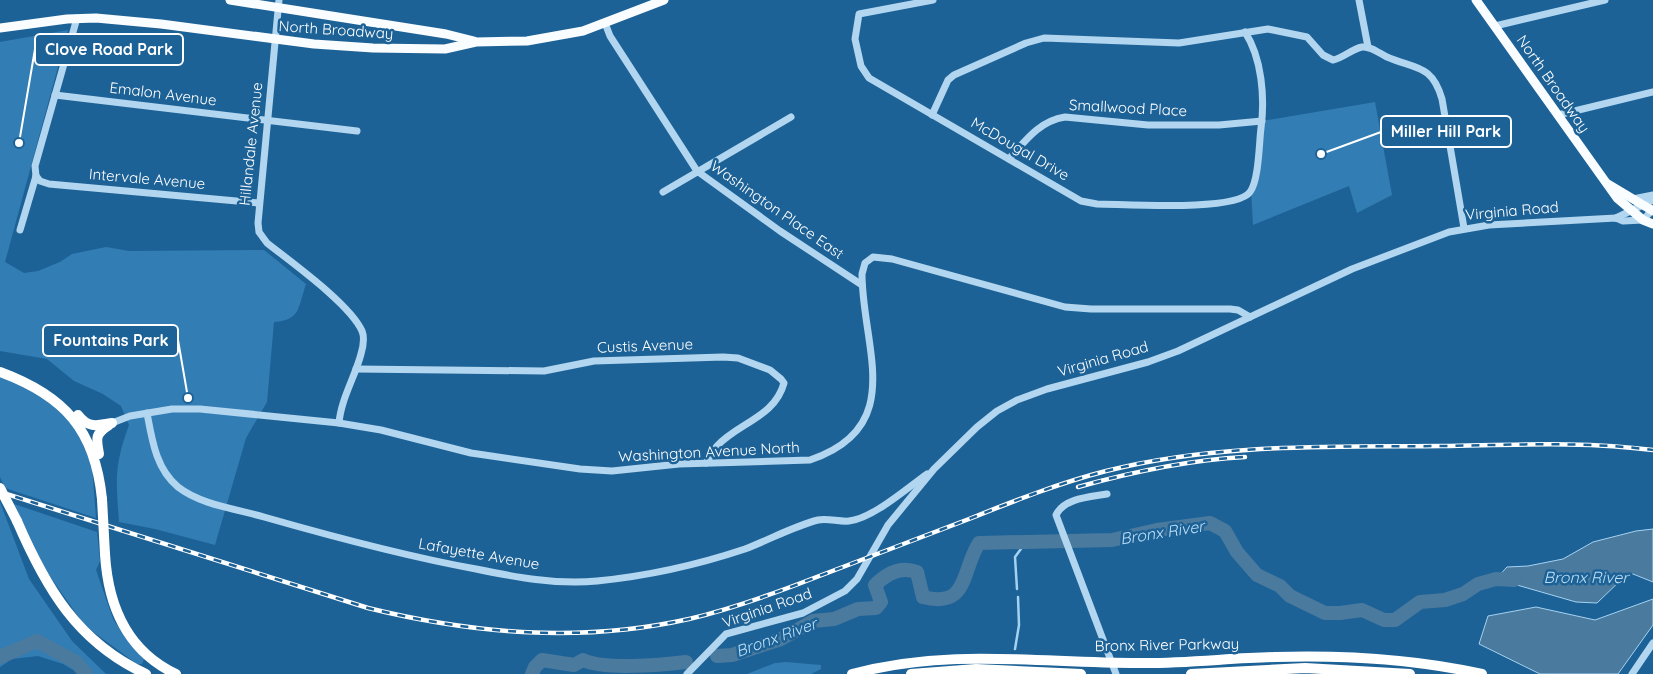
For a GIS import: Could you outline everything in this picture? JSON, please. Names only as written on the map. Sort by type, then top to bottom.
[{"type":"highway","points":[[0,372],[60,398],[87,424],[95,426],[112,423]]},
{"type":"highway","points":[[28,383],[57,402],[80,428],[95,459],[102,496]]},
{"type":"highway","points":[[112,423],[98,432],[96,437],[100,461],[106,554],[112,599],[125,629],[148,656],[176,674]]},
{"type":"highway","points":[[0,488],[42,577],[71,618],[104,648],[146,674]]},
{"type":"highway","name":"Bronx River Parkway","points":[[852,674],[905,663],[960,657],[1112,663],[1340,657],[1408,661],[1482,674]]},
{"type":"highway","name":"Bronx River Parkway","points":[[1191,674],[1298,668],[1352,669],[1410,674]]},
{"type":"highway","points":[[911,674],[969,669],[1081,674]]},
{"type":"main road","points":[[230,0],[279,4],[446,34],[476,42]]},
{"type":"main road","name":"North Broadway","points":[[0,28],[77,18],[121,19],[275,39],[373,48],[445,49],[476,42],[547,38],[583,31],[664,0]]},
{"type":"main road","name":"North Broadway","points":[[1476,0],[1617,198],[1643,220],[1653,224]]},
{"type":"main road","name":"North Broadway","points":[[1608,184],[1653,210]]},
{"type":"street","name":"McDougal Drive","points":[[933,0],[862,12],[857,16],[855,39],[861,66],[869,78],[1081,201],[1097,204],[1222,204],[1241,198],[1250,192],[1255,176],[1262,121]]},
{"type":"street","points":[[1359,0],[1368,47]]},
{"type":"street","points":[[1495,26],[1605,0]]},
{"type":"street","name":"Hillandale Avenue","points":[[279,4],[258,203],[260,232],[267,243],[335,300],[363,334],[363,345],[340,411],[339,423]]},
{"type":"street","points":[[20,230],[36,176],[35,166],[77,18]]},
{"type":"street","name":"Washington Place East","points":[[605,23],[610,36],[697,171],[780,232],[862,285]]},
{"type":"street","points":[[932,115],[948,80],[954,75],[1026,43],[1044,38],[1179,43],[1268,29],[1300,35],[1313,42],[1323,55],[1334,60],[1360,48],[1368,47],[1390,58],[1423,69],[1437,84],[1442,98],[1464,228]]},
{"type":"street","points":[[1245,32],[1257,59],[1262,91],[1262,121]]},
{"type":"street","points":[[1558,115],[1653,92]]},
{"type":"street","name":"Emalon Avenue","points":[[55,95],[357,131]]},
{"type":"street","points":[[663,192],[791,117]]},
{"type":"street","name":"Smallwood Place","points":[[1009,159],[1041,126],[1055,119],[1065,117],[1148,126],[1219,125],[1262,121]]},
{"type":"street","name":"Intervale Avenue","points":[[36,176],[40,181],[49,184],[258,203]]},
{"type":"street","points":[[1633,199],[1653,195]]},
{"type":"street","name":"Virginia Road","points":[[687,674],[726,634],[803,612],[845,591],[857,578],[888,525],[934,469],[977,427],[998,410],[1017,400],[1047,389],[1148,362],[1178,351],[1398,250],[1464,228],[1616,218],[1653,200]]},
{"type":"street","points":[[1643,220],[1653,210]]},
{"type":"street","name":"Virginia Road","points":[[1616,218],[1623,221],[1643,220]]},
{"type":"street","name":"Washington Avenue North","points":[[112,423],[147,412],[172,409],[200,409],[339,423],[382,430],[471,453],[580,469],[612,471],[706,462],[810,460],[828,454],[838,447],[860,426],[870,409],[873,395],[870,348],[862,285],[865,263],[873,257],[881,256],[1066,308],[1230,309],[1238,310],[1250,317]]},
{"type":"street","name":"Custis Avenue","points":[[356,369],[544,371],[594,361],[723,356],[750,362],[770,370],[782,379],[784,384],[781,394],[772,406],[718,446],[706,462]]},
{"type":"street","name":"Lafayette Avenue","points":[[147,412],[156,455],[161,466],[170,480],[186,492],[216,504],[367,546],[460,566],[541,580],[594,581],[652,574],[691,566],[746,548],[819,520],[850,521],[875,510],[934,469]]},
{"type":"street","points":[[1107,494],[1074,501],[1059,509],[1056,519],[1116,674]]},
{"type":"street","points":[[1632,674],[1653,644]]},
{"type":"shaded area","points":[[68,30],[5,262],[24,273],[38,271],[60,262],[72,254],[106,247],[129,251],[264,250],[306,284],[294,315],[283,321],[274,322],[267,402],[246,438],[215,545],[155,529],[119,522],[117,495],[118,463],[129,425],[121,406],[103,394],[74,381],[47,359],[0,351],[0,42]]},
{"type":"shaded area","points":[[1375,102],[1392,195],[1357,213],[1349,186],[1253,225],[1251,190],[1262,121]]},
{"type":"shaded area","points":[[0,376],[39,394],[65,414],[80,438],[92,466],[96,518],[5,488],[0,477]]},
{"type":"shaded area","points":[[0,502],[29,579],[72,641],[106,674],[80,674],[63,664],[38,656],[12,659],[0,667]]},
{"type":"shaded area","points":[[14,504],[97,532],[100,561],[96,570],[113,619],[127,640],[144,659],[142,664],[137,664],[85,626],[46,571]]},
{"type":"shaded area","points":[[775,663],[821,665],[821,669],[811,674],[747,674]]},
{"type":"water","name":"Bronx River","points":[[1653,529],[1653,582],[1633,574],[1624,577],[1597,603],[1576,602],[1496,579],[1507,567],[1528,566],[1563,559],[1593,542],[1636,531]]},
{"type":"water","points":[[1653,599],[1653,625],[1618,674],[1540,674],[1479,644],[1488,616],[1536,607],[1595,620]]},
{"type":"waterway","name":"Bronx River","points":[[717,656],[732,655],[781,639],[813,621],[834,619],[858,609],[876,608],[881,602],[875,585],[884,577],[900,570],[917,572],[923,597],[949,598],[956,593],[966,576],[973,554],[979,543],[1112,540],[1157,530],[1210,523],[1225,531],[1237,552],[1257,575],[1280,586],[1290,596],[1325,613],[1362,610],[1384,620],[1395,620],[1420,602],[1445,600],[1463,594],[1478,584],[1496,579],[1514,580]]},
{"type":"waterway","points":[[1017,589],[1015,557],[1026,542]]},
{"type":"waterway","points":[[1015,649],[1019,625],[1018,597]]},
{"type":"waterway","name":"Bronx River","points":[[0,657],[37,641],[76,662],[86,674]]},
{"type":"waterway","name":"Bronx River","points":[[532,674],[535,667],[542,660],[574,665],[583,660],[618,666],[686,662]]},
{"type":"railway","points":[[0,492],[368,608],[448,624],[488,629],[568,633],[649,626],[720,611],[783,590],[1054,487],[1106,471],[1147,462],[1231,451],[1315,447],[1548,444],[1600,445],[1653,450]]},
{"type":"railway","points":[[1078,487],[1160,468],[1202,461],[1245,457]]},
{"type":"place","name":"Clove Road Park","points":[[19,143]]},
{"type":"place","name":"Miller Hill Park","points":[[1321,154]]},
{"type":"place","name":"Fountains Park","points":[[188,398]]}]
